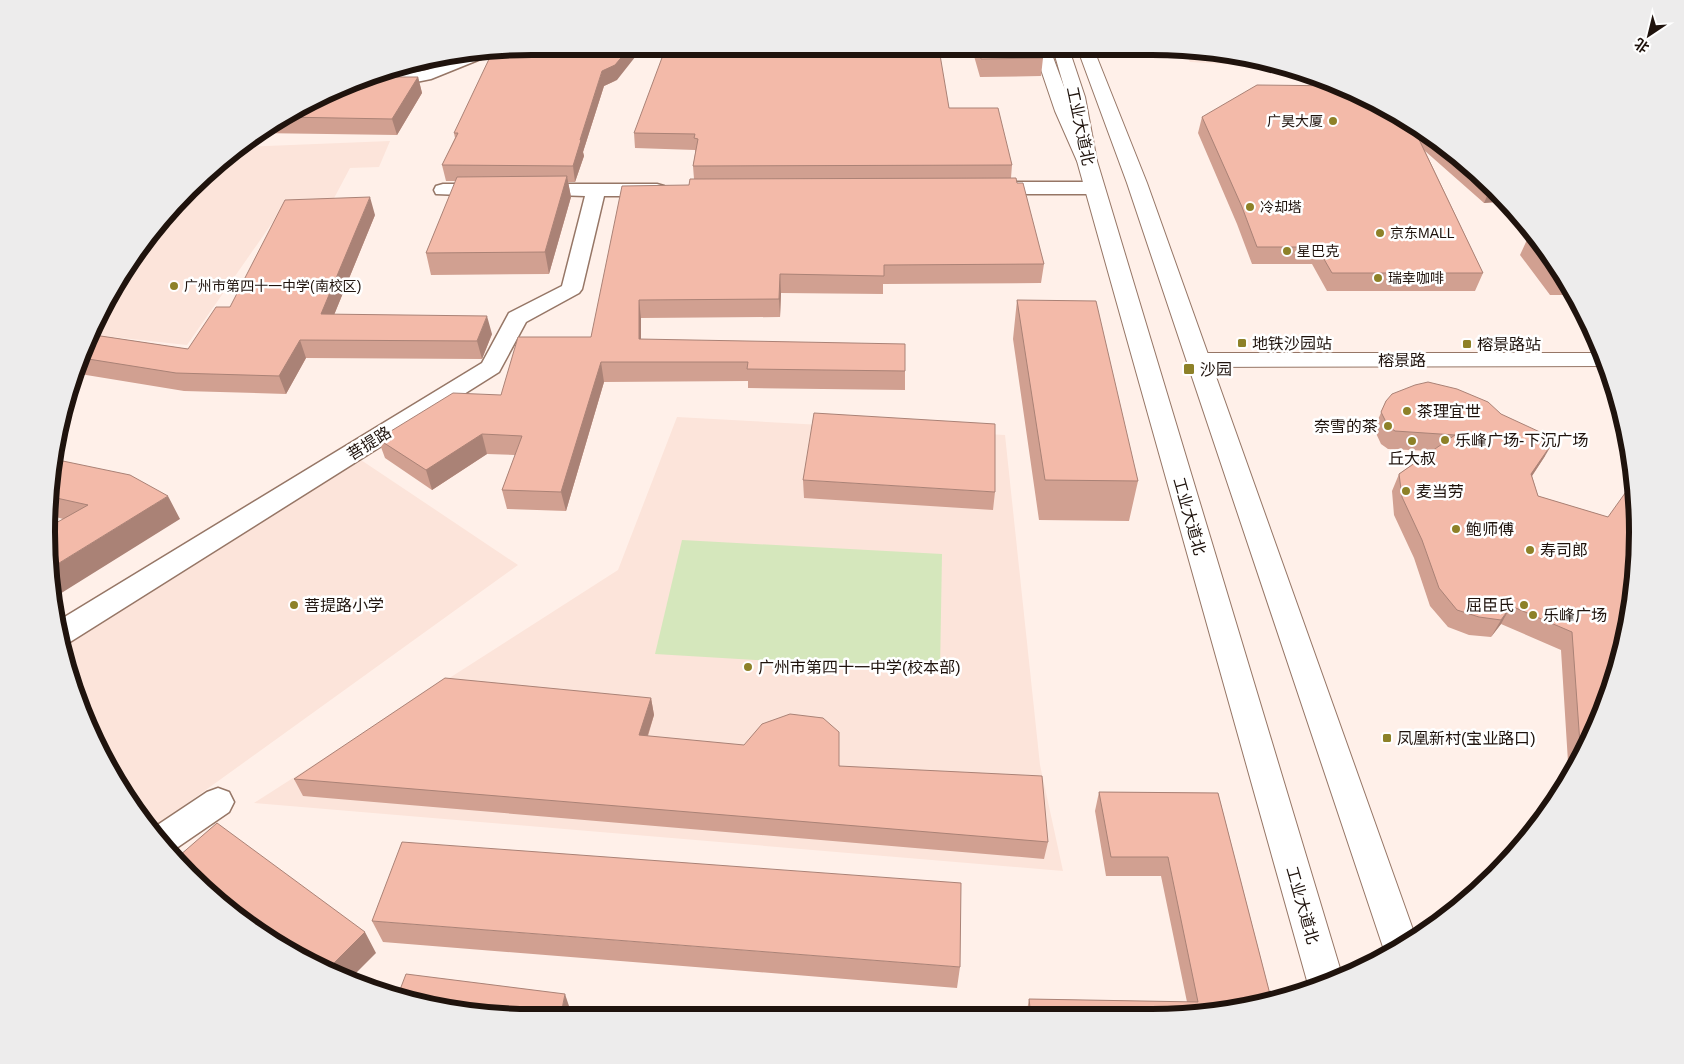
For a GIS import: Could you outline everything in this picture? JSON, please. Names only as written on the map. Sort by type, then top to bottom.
[{"type":"main road","points":[[1044,55],[1064,111],[1087,161]]},
{"type":"main road","name":"工业大道北","points":[[1063,55],[1076,96],[1087,161],[1324,977]]},
{"type":"main road","name":"工业大道北","points":[[1088,55],[1137,183],[1398,940]]},
{"type":"main road","name":"榕景路","points":[[1199,360],[1597,360]]},
{"type":"street","points":[[384,79],[411,78],[431,74],[466,60]]},
{"type":"street","points":[[965,188],[1095,188]]},
{"type":"street","points":[[443,190],[500,190]]},
{"type":"street","points":[[520,190],[676,190]]},
{"type":"street","name":"菩提路","points":[[65,631],[491,367],[517,318],[572,289],[596,190]]},
{"type":"street","points":[[166,837],[218,802]]},
{"type":"shaded area","points":[[1187,56],[1252,66],[1190,62]]},
{"type":"shaded area","name":"广州市第四十一中学(南校区)","points":[[390,141],[379,167],[350,168],[332,202],[286,203],[187,345],[97,335],[135,267],[173,217],[217,173],[252,147]]},
{"type":"shaded area","name":"广州市第四十一中学(校本部)","points":[[677,417],[1005,435],[1040,765],[1063,871],[254,803],[618,570]]},
{"type":"shaded area","name":"菩提路小学","points":[[361,460],[518,565],[157,825],[135,797],[104,743],[80,685],[68,641]]},
{"type":"green space","points":[[682,540],[942,554],[940,671],[655,654]]},
{"type":"building","points":[[623,55],[615,65],[602,71],[573,166],[442,165],[458,133],[454,133],[490,57]]},
{"type":"building","points":[[663,55],[940,55],[949,108],[998,108],[1012,165],[693,166],[698,139],[694,138],[695,134],[634,133]]},
{"type":"building","points":[[980,55],[1042,55],[1043,58],[981,59]]},
{"type":"building","points":[[389,77],[418,77],[392,119],[296,117],[349,91],[379,80]]},
{"type":"building","points":[[1257,85],[1321,86],[1363,104],[1417,135],[1483,273],[1332,273],[1317,247],[1257,247],[1242,207],[1202,117]]},
{"type":"building","points":[[567,176],[545,252],[426,253],[457,177]]},
{"type":"building","points":[[1016,178],[1017,183],[1023,183],[1044,264],[884,265],[884,276],[780,274],[779,299],[639,300],[639,339],[905,344],[905,371],[747,369],[748,362],[601,362],[561,492],[502,490],[522,436],[482,434],[426,470],[378,439],[453,393],[501,395],[518,337],[591,337],[622,186],[689,185],[690,179]]},
{"type":"building","points":[[370,197],[321,314],[487,316],[477,341],[300,340],[279,376],[176,373],[87,359],[97,335],[188,349],[216,307],[230,307],[285,200]]},
{"type":"building","points":[[1017,300],[1096,301],[1138,481],[1045,480]]},
{"type":"building","name":"乐峰广场","points":[[1428,382],[1457,389],[1488,402],[1501,414],[1555,439],[1531,474],[1538,496],[1608,517],[1627,490],[1628,563],[1620,625],[1604,685],[1580,743],[1572,632],[1511,606],[1501,620],[1479,617],[1457,610],[1439,588],[1422,540],[1402,497],[1399,474],[1455,435],[1395,431],[1388,426],[1381,412],[1392,394]]},
{"type":"building","points":[[814,413],[995,424],[995,492],[803,480]]},
{"type":"building","points":[[61,461],[130,475],[168,496],[56,565],[55,523],[88,505],[56,498]]},
{"type":"building","points":[[445,678],[651,698],[639,735],[744,745],[762,724],[790,714],[823,718],[839,732],[839,766],[1042,776],[1048,842],[294,779]]},
{"type":"building","points":[[1099,792],[1218,793],[1270,994],[1214,1005],[1183,1008],[1030,1009],[1029,999],[1198,1002],[1168,857],[1111,857]]},
{"type":"building","points":[[217,823],[365,932],[332,965],[267,929],[217,891],[181,855]]},
{"type":"building","points":[[402,842],[961,883],[960,967],[372,921]]},
{"type":"building","points":[[406,974],[565,994],[562,1009],[532,1009],[470,1005],[400,990]]},
{"type":"place","name":"广昊大厦","points":[[1333,121]]},
{"type":"place","name":"冷却塔","points":[[1250,207]]},
{"type":"place","name":"京东MALL","points":[[1380,233]]},
{"type":"place","name":"星巴克","points":[[1287,251]]},
{"type":"place","name":"瑞幸咖啡","points":[[1378,278]]},
{"type":"place","name":"广州市第四十一中学(南校区)","points":[[174,286]]},
{"type":"place","name":"地铁沙园站","points":[[1242,343]]},
{"type":"place","name":"榕景路站","points":[[1467,344]]},
{"type":"place","name":"沙园","points":[[1189,369]]},
{"type":"place","name":"茶理宜世","points":[[1407,411]]},
{"type":"place","name":"奈雪的茶","points":[[1388,426]]},
{"type":"place","name":"乐峰广场-下沉广场","points":[[1445,440]]},
{"type":"place","name":"丘大叔","points":[[1412,441]]},
{"type":"place","name":"麦当劳","points":[[1406,491]]},
{"type":"place","name":"鲍师傅","points":[[1456,529]]},
{"type":"place","name":"寿司郎","points":[[1530,550]]},
{"type":"place","name":"菩提路小学","points":[[294,605]]},
{"type":"place","name":"屈臣氏","points":[[1524,605]]},
{"type":"place","name":"乐峰广场","points":[[1533,615]]},
{"type":"place","name":"广州市第四十一中学(校本部)","points":[[748,667]]},
{"type":"place","name":"凤凰新村(宝业路口)","points":[[1387,738]]}]
